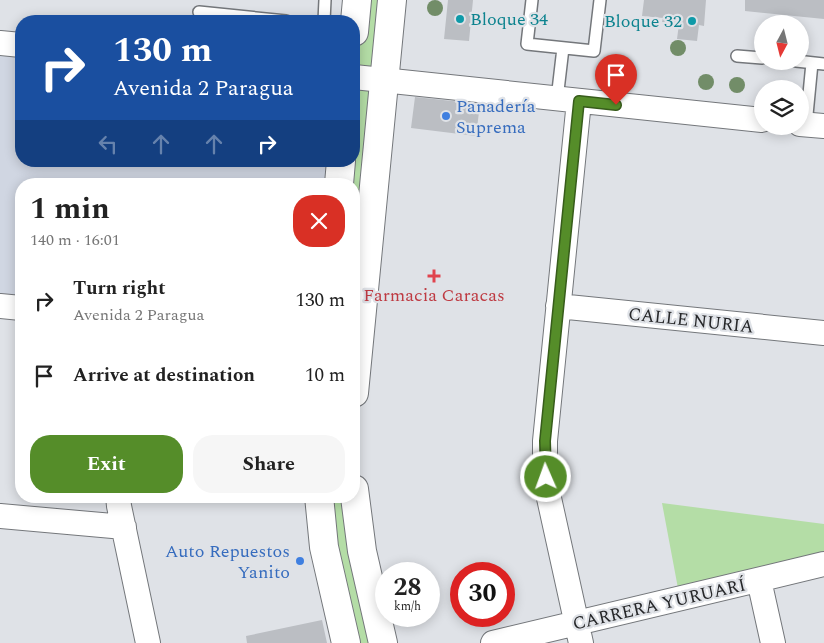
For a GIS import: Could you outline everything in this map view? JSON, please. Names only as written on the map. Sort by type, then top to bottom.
[{"type":"street","points":[[356,15],[357,0]]},
{"type":"street","points":[[360,330],[392,0]]},
{"type":"street","points":[[0,43],[15,44]]},
{"type":"street","points":[[360,78],[754,119]]},
{"type":"street","points":[[568,100],[558,306],[545,441],[545,466],[547,489],[579,633]]},
{"type":"street","points":[[0,306],[15,307]]},
{"type":"street","name":"CALLE NURIA","points":[[558,306],[824,334]]},
{"type":"street","points":[[119,503],[148,643]]},
{"type":"street","points":[[319,503],[324,547],[346,643]]},
{"type":"street","points":[[356,503],[362,551],[383,643]]},
{"type":"street","points":[[0,516],[124,527]]},
{"type":"street","name":"CARRERA YURUARÍ","points":[[494,643],[579,633],[759,580],[824,564]]},
{"type":"street","points":[[759,580],[773,643]]},
{"type":"lane","points":[[324,15],[325,0]]},
{"type":"lane","points":[[532,0],[527,44],[594,51],[600,0]]},
{"type":"lane","points":[[199,12],[228,15]]},
{"type":"lane","points":[[563,48],[568,100]]},
{"type":"lane","points":[[736,56],[754,57]]},
{"type":"lane","points":[[809,62],[824,64]]},
{"type":"lane","points":[[810,125],[812,62]]},
{"type":"shaded area","points":[[0,43],[15,44],[15,167],[340,167],[340,178],[15,178],[15,307],[0,306]]},
{"type":"green space","points":[[357,0],[392,0],[360,331],[360,178],[343,178],[350,167],[360,167],[360,15],[356,15]]},
{"type":"green space","points":[[320,503],[355,503],[375,602],[375,627],[380,627],[383,643],[346,643]]},
{"type":"green space","points":[[662,503],[824,524],[824,564],[680,599]]},
{"type":"building","name":"Bloque 34","points":[[448,0],[473,0],[469,41],[444,39]]},
{"type":"building","points":[[644,0],[706,0],[704,26],[699,25],[697,41],[677,39],[679,24],[662,22],[663,18],[642,16]]},
{"type":"building","points":[[745,0],[824,0],[824,19],[809,17],[809,15],[784,15],[745,11]]},
{"type":"building","name":"Panadería Suprema","points":[[415,97],[480,104],[476,136],[411,128]]},
{"type":"building","points":[[322,620],[327,643],[247,643],[246,636]]},
{"type":"place","name":"Bloque 34","points":[[460,19]]},
{"type":"place","name":"Bloque 32","points":[[692,21]]},
{"type":"place","name":"Panadería Suprema","points":[[446,116]]},
{"type":"place","name":"Farmacia Caracas","points":[[434,276]]},
{"type":"place","name":"Auto Repuestos Yanito","points":[[300,561]]},
{"type":"route","points":[[546,477],[545,441],[579,101],[616,105]]}]
